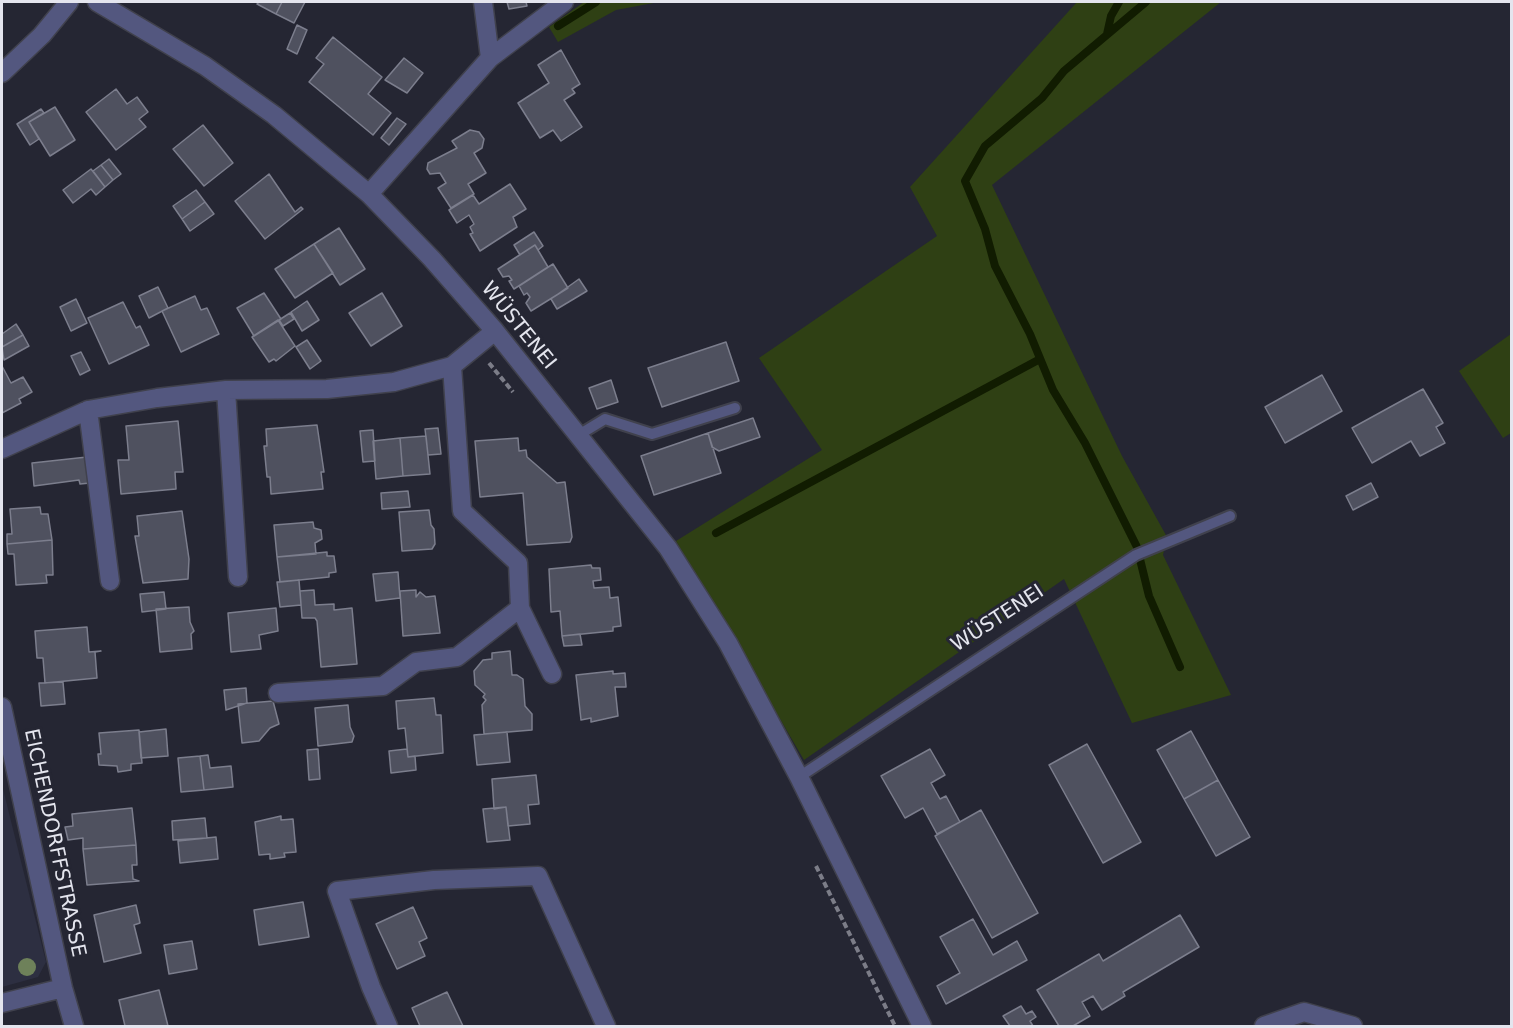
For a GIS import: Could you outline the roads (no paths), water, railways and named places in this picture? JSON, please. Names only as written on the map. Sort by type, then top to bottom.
[{"type":"street","points":[[2,73],[42,35],[69,2]]},
{"type":"street","name":"WÜSTENEI","points":[[97,2],[204,66],[274,115],[369,194],[432,259],[495,331],[668,548],[728,643],[799,777],[922,1026]]},
{"type":"street","points":[[483,2],[490,58]]},
{"type":"street","points":[[369,194],[490,58],[564,2]]},
{"type":"street","points":[[2,449],[88,410],[157,398],[226,390],[327,389],[394,382],[452,366],[495,331]]},
{"type":"street","points":[[452,366],[462,511],[518,563],[520,608],[552,674]]},
{"type":"street","points":[[226,390],[238,577]]},
{"type":"street","points":[[88,410],[110,581]]},
{"type":"street","points":[[278,693],[383,686],[416,662],[457,657],[520,608]]},
{"type":"street","name":"EICHENDORFFSTRASSE","points":[[2,707],[63,988],[74,1026]]},
{"type":"street","points":[[388,1026],[371,987],[337,891],[434,880],[538,876],[606,1026]]},
{"type":"street","name":"EICHENDORFFSTRASSE","points":[[2,1004],[63,988]]},
{"type":"street","points":[[1264,1026],[1304,1012],[1353,1026]]},
{"type":"lane","points":[[577,436],[605,419],[652,434],[735,408]]},
{"type":"lane","name":"WÜSTENEI","points":[[799,777],[1139,553],[1230,516]]},
{"type":"waterway","points":[[558,26],[596,2]]},
{"type":"waterway","points":[[1107,34],[1111,16],[1119,2]]},
{"type":"waterway","points":[[1146,2],[1064,71],[1042,98],[985,146],[965,181],[985,229],[995,266],[1030,334],[1053,390],[1085,443],[1137,547],[1149,596],[1180,667]]},
{"type":"waterway","points":[[716,533],[1040,359]]}]
